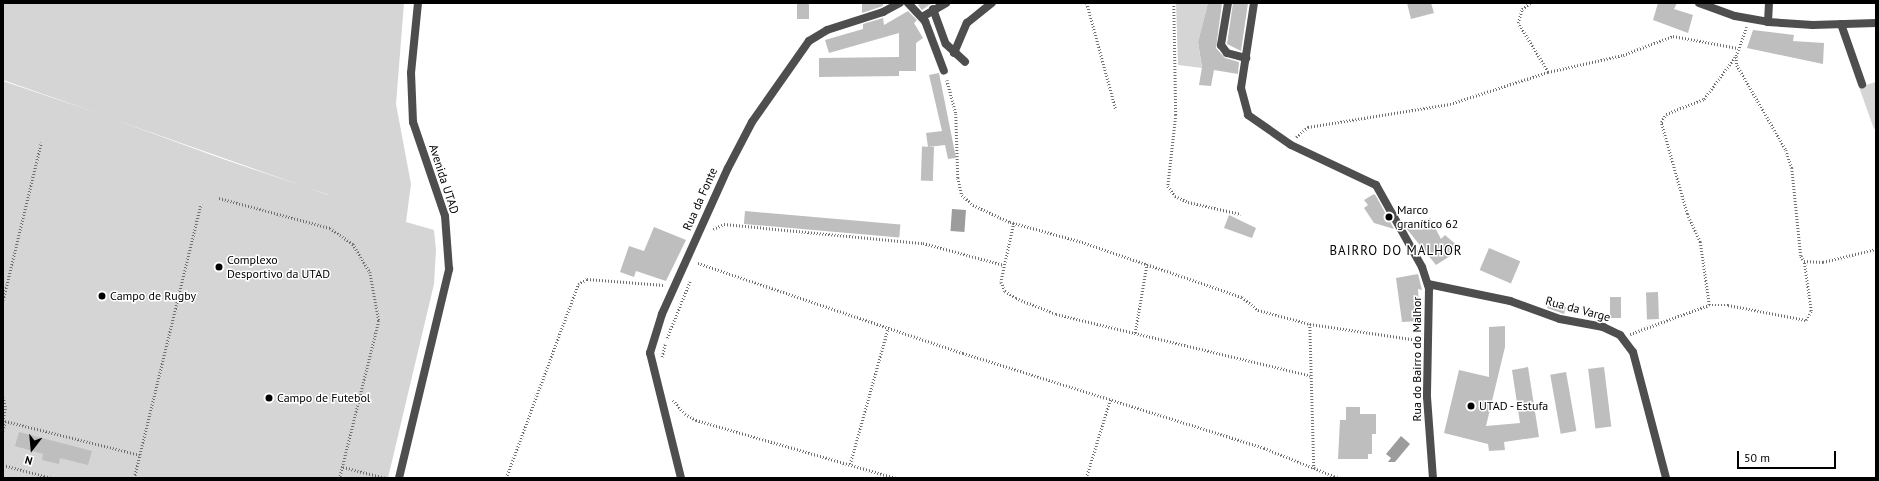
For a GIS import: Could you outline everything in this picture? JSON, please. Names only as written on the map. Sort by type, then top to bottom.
[{"type":"street","name":"Avenida UTAD","points":[[399,478],[449,269],[445,216],[413,122],[411,73],[418,3]]},
{"type":"street","name":"Rua da Fonte","points":[[681,478],[650,353],[653,337],[675,286],[745,135],[805,46],[827,30],[883,12],[900,3]]},
{"type":"street","points":[[908,3],[922,17],[944,71]]},
{"type":"street","points":[[922,17],[932,9],[946,3]]},
{"type":"street","points":[[954,53],[967,23],[992,3]]},
{"type":"street","points":[[1228,3],[1221,45],[1227,53],[1246,58],[1254,3]]},
{"type":"street","points":[[1699,3],[1751,19],[1768,22],[1841,24],[1876,23]]},
{"type":"street","points":[[1768,22],[1769,3]]},
{"type":"street","points":[[932,9],[946,44],[965,62]]},
{"type":"street","points":[[1841,24],[1862,84]]},
{"type":"street","name":"Rua do Bairro do Malhor","points":[[1246,58],[1241,88],[1248,115],[1291,145],[1376,185],[1422,267],[1428,284],[1429,342],[1426,397],[1433,478]]},
{"type":"street","name":"Rua da Varge","points":[[1428,284],[1514,302],[1566,321],[1609,329],[1625,339]]},
{"type":"street","points":[[1625,339],[1641,376],[1666,478]]},
{"type":"path","points":[[1087,3],[1116,110]]},
{"type":"path","points":[[1174,3],[1176,115],[1168,186],[1175,196],[1188,202],[1242,214]]},
{"type":"path","points":[[1530,3],[1522,9],[1518,23],[1548,72]]},
{"type":"path","points":[[1709,305],[1700,242],[1687,214],[1661,122],[1666,114],[1704,98],[1736,57],[1738,48],[1751,19]]},
{"type":"path","points":[[1291,145],[1299,134],[1308,128],[1450,104],[1548,72],[1623,55],[1673,36],[1738,48]]},
{"type":"path","points":[[1625,339],[1644,326],[1709,305],[1728,305],[1806,320],[1811,311],[1804,261],[1800,256],[1792,168],[1736,57]]},
{"type":"path","points":[[944,71],[956,114],[958,178],[962,195],[987,213],[1014,223],[1146,263],[1242,297],[1258,310],[1310,324],[1429,342]]},
{"type":"path","points":[[3,300],[41,143]]},
{"type":"path","points":[[219,198],[330,228],[353,244],[370,272],[379,321],[340,478]]},
{"type":"path","points":[[134,478],[201,204]]},
{"type":"path","points":[[1014,223],[1001,282],[1005,291],[1016,298],[1056,314],[1312,376]]},
{"type":"path","points":[[710,235],[713,229],[724,224],[923,243],[1004,265]]},
{"type":"path","points":[[1804,261],[1823,262],[1876,249]]},
{"type":"path","points":[[695,269],[700,258]]},
{"type":"path","points":[[698,263],[888,328],[1264,448],[1314,470],[1339,478]]},
{"type":"path","points":[[1135,333],[1146,263]]},
{"type":"path","points":[[663,364],[665,341],[692,275]]},
{"type":"path","points":[[506,478],[578,284],[587,279],[675,286]]},
{"type":"path","points":[[1310,324],[1314,470]]},
{"type":"path","points":[[850,464],[888,328]]},
{"type":"path","points":[[3,397],[3,431]]},
{"type":"path","points":[[671,397],[685,414],[696,420],[896,478]]},
{"type":"path","points":[[1086,478],[1110,400]]},
{"type":"path","points":[[4,421],[140,455]]},
{"type":"path","points":[[3,465],[52,478]]},
{"type":"path","points":[[343,467],[386,478]]},
{"type":"shaded area","name":"Complexo Desportivo da UTAD","points":[[3,3],[404,3],[396,104],[411,184],[406,222],[434,230],[436,250],[434,284],[388,478],[3,478],[3,81],[100,114],[3,80]],"holes":[[[113,119],[304,186],[220,158]]]},
{"type":"shaded area","points":[[1176,3],[1208,3],[1198,42],[1202,68],[1178,65]]},
{"type":"shaded area","points":[[1876,82],[1876,128],[1874,129],[1859,87]]},
{"type":"shaded area","points":[[952,209],[966,210],[964,232],[950,231]]},
{"type":"shaded area","points":[[1401,436],[1410,444],[1395,462],[1388,462],[1391,458],[1386,454]]},
{"type":"building","points":[[797,3],[809,3],[809,19],[797,19]]},
{"type":"building","points":[[862,3],[883,3],[883,6],[862,13]]},
{"type":"building","points":[[922,3],[932,3],[922,10],[918,5]]},
{"type":"building","points":[[1208,3],[1222,3],[1216,48],[1225,58],[1239,62],[1238,74],[1214,70],[1211,86],[1199,85],[1202,67],[1198,42]]},
{"type":"building","points":[[1233,3],[1248,3],[1241,51],[1227,44]]},
{"type":"building","points":[[1407,3],[1431,3],[1434,13],[1411,19]]},
{"type":"building","points":[[1658,3],[1677,3],[1674,9],[1693,15],[1688,33],[1653,20]]},
{"type":"building","points":[[908,11],[917,20],[914,23],[923,38],[916,43],[916,71],[899,71],[899,76],[819,77],[819,58],[899,57],[899,33],[829,53],[825,40],[863,29],[863,24],[883,18],[884,25]]},
{"type":"building","points":[[1753,30],[1794,35],[1793,41],[1824,43],[1823,64],[1747,48]]},
{"type":"building","points":[[939,73],[956,158],[948,159],[945,145],[928,147],[926,133],[942,131],[929,75]]},
{"type":"building","points":[[922,147],[934,147],[933,181],[921,181]]},
{"type":"building","points":[[1374,194],[1394,229],[1374,223],[1364,208],[1368,205],[1364,200]]},
{"type":"building","points":[[745,211],[900,225],[899,238],[744,224]]},
{"type":"building","points":[[1229,215],[1256,228],[1252,238],[1224,228]]},
{"type":"building","points":[[1430,218],[1441,239],[1445,235],[1461,249],[1436,265],[1406,228]]},
{"type":"building","points":[[654,227],[686,240],[666,281],[636,271],[634,277],[620,272],[629,246],[644,251]]},
{"type":"building","points":[[1489,248],[1520,261],[1511,283],[1480,270]]},
{"type":"building","points":[[1418,274],[1422,290],[1418,289],[1420,321],[1402,322],[1396,278]]},
{"type":"building","points":[[1646,292],[1658,292],[1659,319],[1647,319]]},
{"type":"building","points":[[1610,297],[1621,297],[1621,318],[1610,318]]},
{"type":"building","points":[[1550,300],[1566,307],[1564,314],[1547,308]]},
{"type":"building","points":[[1505,326],[1505,347],[1486,426],[1520,423],[1512,370],[1528,367],[1539,437],[1504,442],[1505,450],[1489,451],[1488,444],[1444,433],[1459,370],[1489,377],[1489,327]]},
{"type":"building","points":[[1604,367],[1611,427],[1595,429],[1588,369]]},
{"type":"building","name":"UTAD - Estufa","points":[[1566,372],[1576,431],[1561,434],[1550,375]]},
{"type":"building","points":[[1346,407],[1360,407],[1360,414],[1376,414],[1376,434],[1372,434],[1372,454],[1368,454],[1368,459],[1338,459],[1340,420],[1346,420]]},
{"type":"building","points":[[19,432],[92,451],[88,465],[60,458],[59,464],[42,460],[43,454],[15,446]]},
{"type":"place","name":"Marco granítico 62","points":[[1389,217]]},
{"type":"place","name":"Complexo Desportivo da UTAD","points":[[219,267]]},
{"type":"place","name":"Campo de Rugby","points":[[102,296]]},
{"type":"place","name":"Campo de Futebol","points":[[269,398]]},
{"type":"place","name":"UTAD - Estufa","points":[[1471,406]]},
{"type":"district","name":"BAIRRO DO MALHOR","points":[[1396,251]]}]
